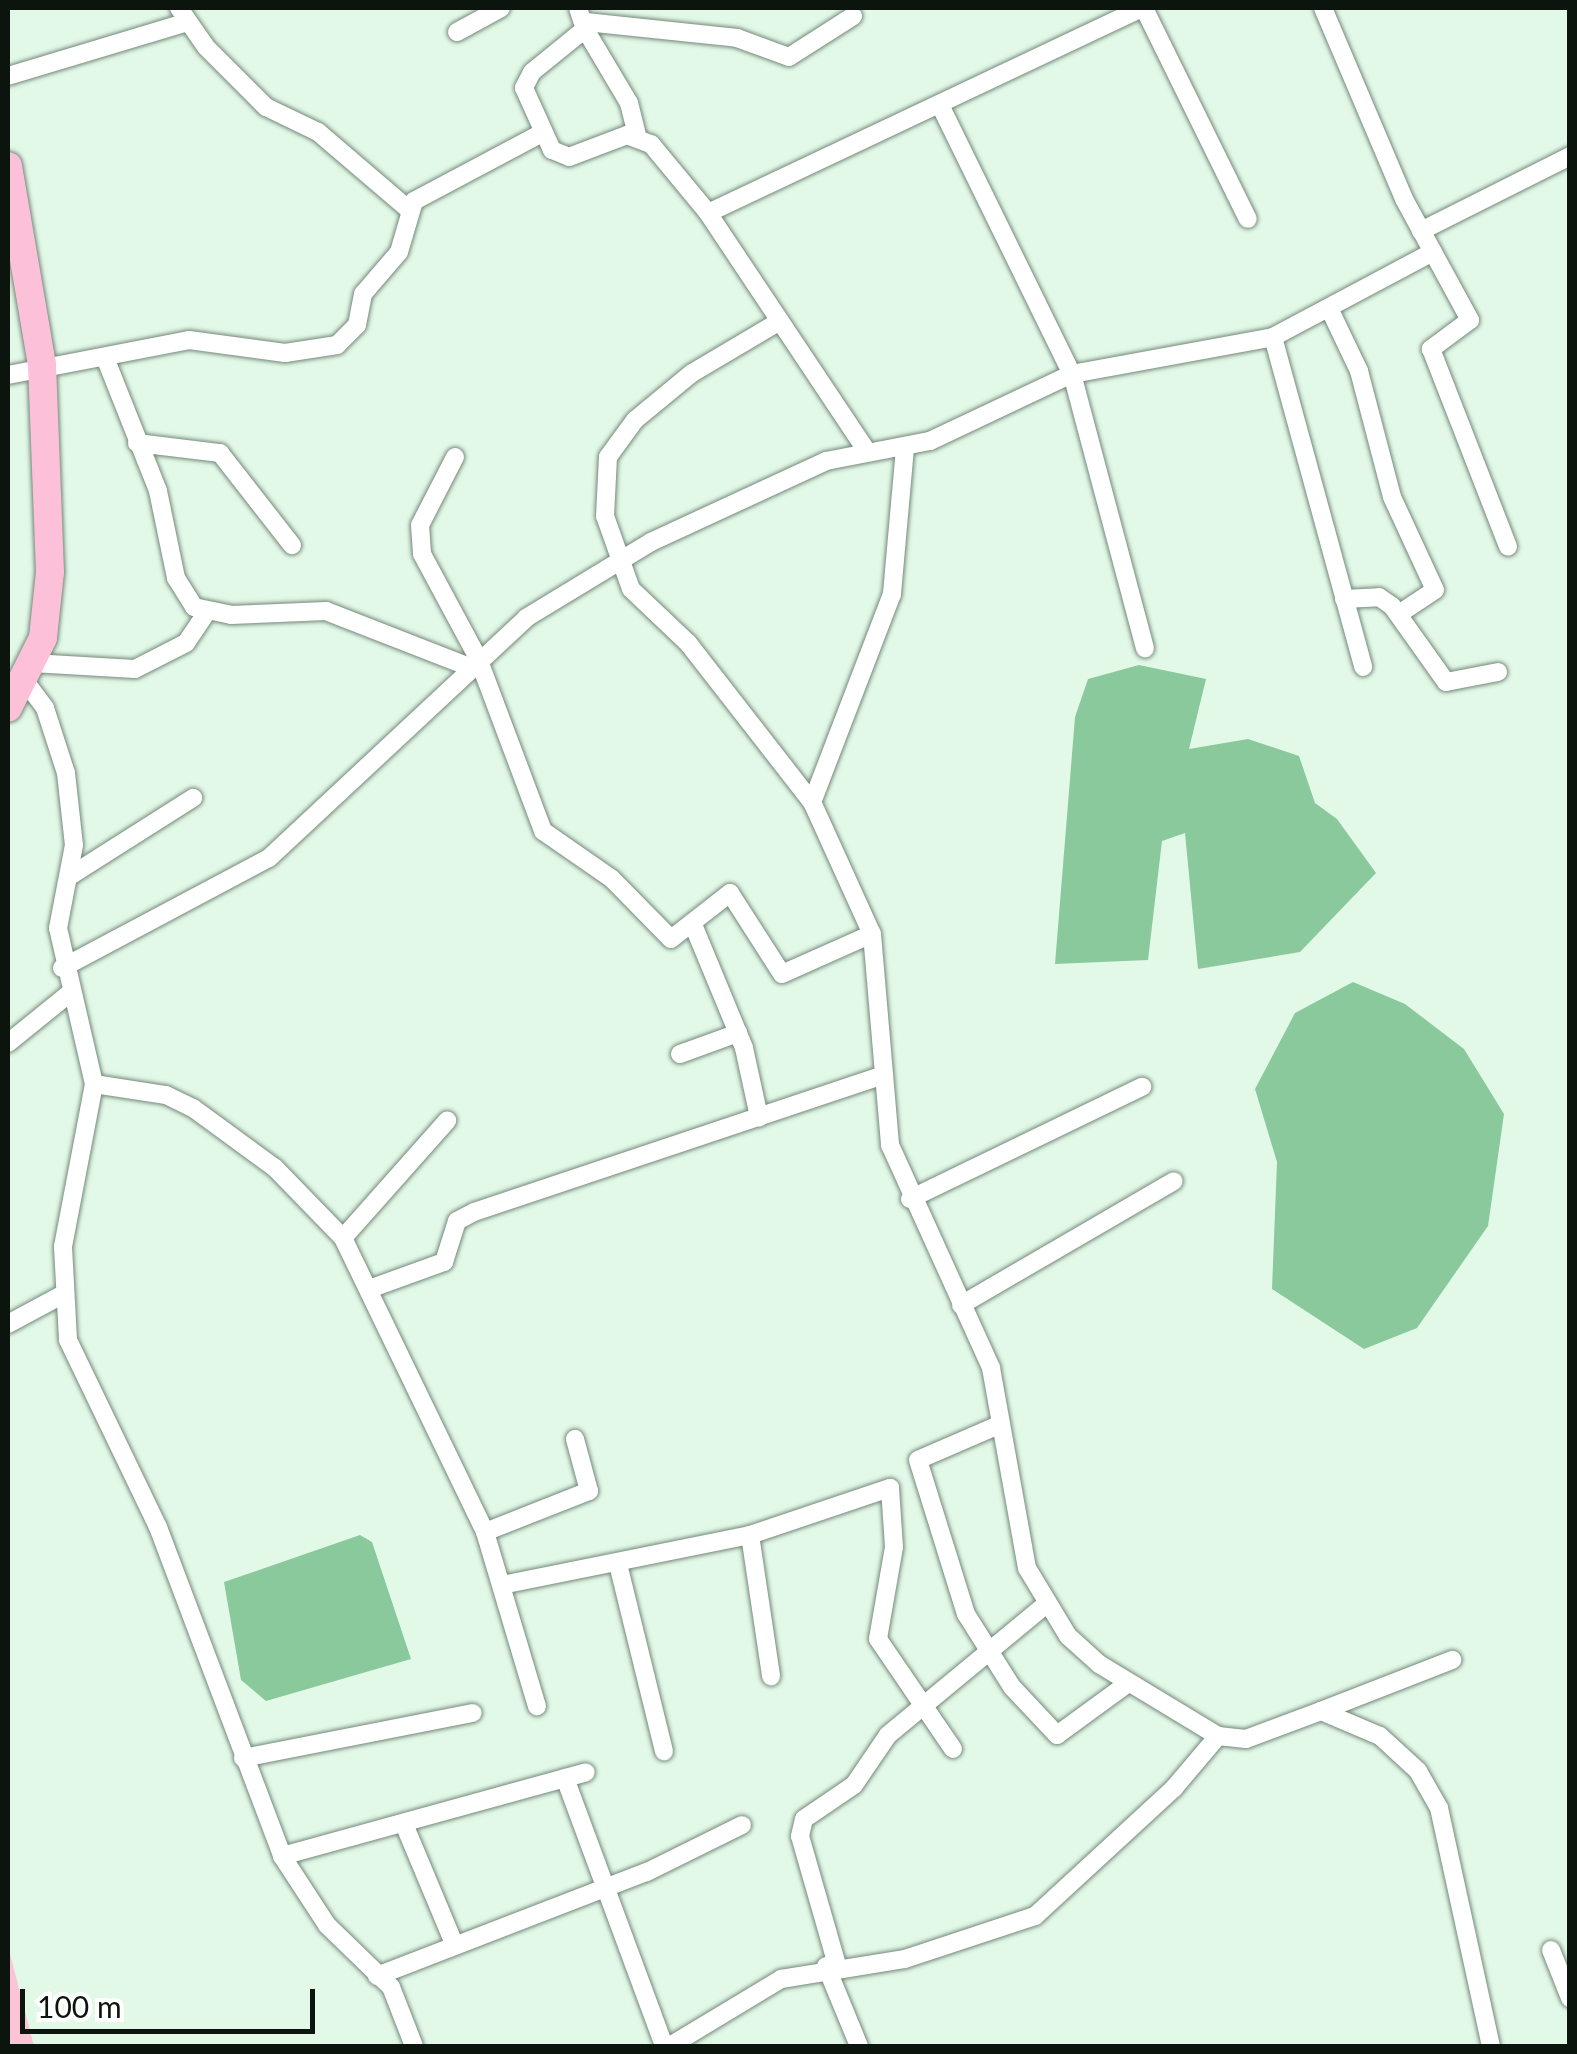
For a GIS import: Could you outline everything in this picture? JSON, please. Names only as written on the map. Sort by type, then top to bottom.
[{"type":"main road","points":[[8,166],[42,364],[50,572],[28,672],[8,708]]},
{"type":"street","points":[[457,32],[501,8]]},
{"type":"street","points":[[708,213],[942,108],[1143,8],[1248,219]]},
{"type":"street","points":[[1323,8],[1421,231],[1470,320],[1434,342],[1436,366],[1508,547]]},
{"type":"street","points":[[8,76],[184,15],[266,107],[318,132],[408,209]]},
{"type":"street","points":[[586,16],[737,38],[790,57],[853,16]]},
{"type":"street","points":[[586,16],[526,78],[524,97],[542,134],[560,157],[570,158],[638,134]]},
{"type":"street","points":[[586,16],[629,103],[638,134],[708,213],[867,452]]},
{"type":"street","points":[[942,108],[1072,374],[1145,648]]},
{"type":"street","points":[[8,375],[42,364],[106,360],[189,340],[286,354],[337,345],[357,325],[363,294],[399,252],[408,209],[448,179],[542,134]]},
{"type":"street","points":[[1421,231],[1570,156]]},
{"type":"street","points":[[62,968],[270,858],[474,662],[617,562],[786,478],[867,452],[905,448],[1072,374],[1273,337],[1432,252]]},
{"type":"street","points":[[1329,308],[1358,371],[1392,497],[1435,590],[1399,614]]},
{"type":"street","points":[[780,321],[661,394],[616,441],[604,482],[617,562],[645,608],[688,644],[812,802],[872,934],[880,1076],[890,1145],[910,1199],[991,1368],[1010,1509],[1045,1605],[1068,1636],[1127,1684],[1218,1736],[1246,1739],[1452,1660]]},
{"type":"street","points":[[1273,337],[1364,668]]},
{"type":"street","points":[[106,360],[164,514],[176,578],[207,612],[326,611],[474,662]]},
{"type":"street","points":[[137,443],[220,452],[292,544]]},
{"type":"street","points":[[812,802],[892,594],[905,448]]},
{"type":"street","points":[[455,457],[419,539],[543,831],[621,887],[661,936],[680,937],[694,926],[713,900],[730,893],[782,974],[872,934]]},
{"type":"street","points":[[1344,599],[1380,597],[1399,614],[1446,682],[1498,672]]},
{"type":"street","points":[[207,612],[186,644],[135,669],[28,672],[61,748],[72,813],[70,876],[58,928],[62,968],[94,1084],[60,1296],[68,1340],[158,1528],[282,1856],[326,1925],[403,2006],[414,2046]]},
{"type":"street","points":[[70,876],[193,798]]},
{"type":"street","points":[[694,926],[738,1033],[760,1117]]},
{"type":"street","points":[[8,1043],[70,993]]},
{"type":"street","points":[[680,1054],[738,1033]]},
{"type":"street","points":[[372,1288],[444,1262],[457,1221],[474,1212],[880,1076]]},
{"type":"street","points":[[94,1084],[166,1094],[194,1108],[275,1168],[343,1238],[372,1288],[486,1532],[536,1706]]},
{"type":"street","points":[[910,1199],[1142,1088]]},
{"type":"street","points":[[343,1238],[448,1121]]},
{"type":"street","points":[[961,1306],[1174,1181]]},
{"type":"street","points":[[8,1324],[60,1296]]},
{"type":"street","points":[[1001,1424],[918,1460],[966,1614],[989,1656],[1056,1736],[1127,1684]]},
{"type":"street","points":[[486,1532],[589,1492],[576,1439]]},
{"type":"street","points":[[502,1585],[750,1535],[890,1488],[894,1546],[878,1639],[953,1749]]},
{"type":"street","points":[[750,1535],[771,1676]]},
{"type":"street","points":[[618,1564],[664,1751]]},
{"type":"street","points":[[859,2046],[832,1966],[800,1826],[854,1786],[888,1735],[989,1656],[1045,1605]]},
{"type":"street","points":[[1321,1711],[1380,1736],[1418,1771],[1438,1808],[1491,2046]]},
{"type":"street","points":[[244,1758],[473,1713]]},
{"type":"street","points":[[566,1778],[667,2046],[737,2002],[832,1966],[905,1959],[1034,1916],[1174,1788],[1218,1736]]},
{"type":"street","points":[[282,1856],[586,1772]]},
{"type":"street","points":[[404,1824],[455,1946]]},
{"type":"street","points":[[377,1976],[606,1887],[742,1825]]},
{"type":"street","points":[[1551,1950],[1570,1998]]},
{"type":"shaded area","points":[[1139,665],[1206,679],[1189,749],[1248,739],[1299,756],[1315,803],[1337,819],[1376,873],[1300,952],[1198,969],[1185,833],[1162,841],[1148,960],[1055,964],[1075,717],[1088,679]]},
{"type":"shaded area","points":[[1353,982],[1405,1004],[1464,1049],[1504,1114],[1488,1226],[1417,1328],[1364,1349],[1272,1289],[1277,1162],[1255,1089],[1295,1013]]},
{"type":"shaded area","points":[[360,1535],[372,1542],[411,1659],[266,1701],[241,1680],[224,1582]]},
{"type":"shaded area","points":[[8,1946],[34,2046],[8,2046]]}]
